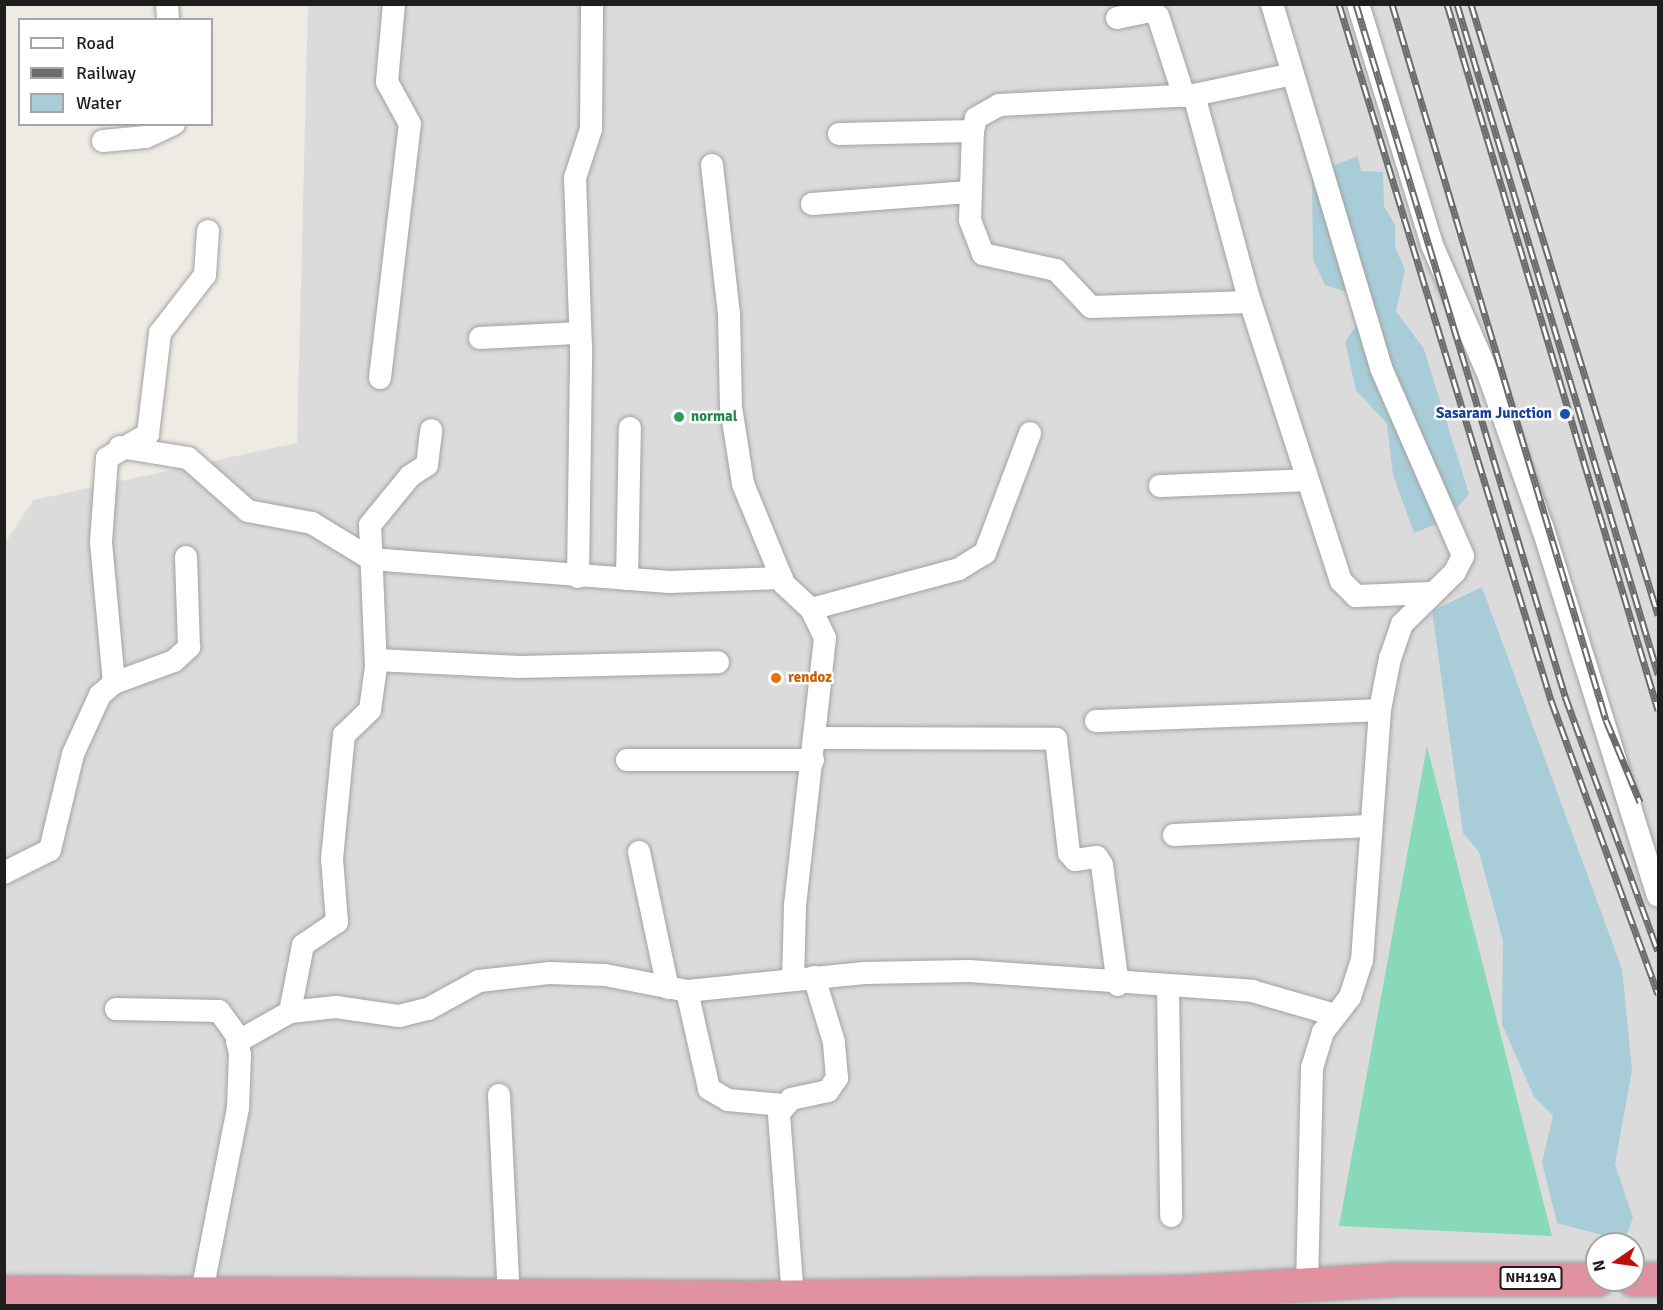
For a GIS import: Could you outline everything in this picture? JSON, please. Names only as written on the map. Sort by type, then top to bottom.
[{"type":"highway","name":"NH119A","points":[[4,1292],[191,1299],[554,1302],[752,1301],[793,1297],[842,1301],[1062,1300],[1170,1297],[1307,1282],[1465,1278],[1585,1279]]},
{"type":"street","points":[[380,378],[410,124],[387,82],[394,4]]},
{"type":"street","points":[[578,577],[580,333],[575,178],[591,129],[592,4]]},
{"type":"street","points":[[1272,4],[1381,368],[1461,541],[1463,556],[1455,572],[1402,624],[1380,710],[1362,960],[1358,979],[1323,1032],[1312,1068],[1307,1282]]},
{"type":"street","points":[[1358,4],[1432,245],[1489,376],[1543,529],[1659,896]]},
{"type":"street","points":[[1117,18],[1150,11],[1158,16],[1189,95],[1250,302],[1307,480],[1347,590],[1368,597],[1432,593]]},
{"type":"street","points":[[1250,302],[1091,307],[1056,270],[983,254],[971,234],[969,192],[973,131],[976,118],[999,105],[1189,95],[1293,74]]},
{"type":"street","points":[[103,141],[146,137],[170,126]]},
{"type":"street","points":[[839,134],[973,131]]},
{"type":"street","points":[[639,852],[709,1089],[728,1100],[783,1105],[828,1091],[837,1078],[834,1042],[804,979],[795,906],[826,656],[820,622],[782,578],[753,517],[737,450],[712,165]]},
{"type":"street","points":[[812,204],[969,192]]},
{"type":"street","points":[[114,683],[101,542],[107,458],[120,447],[148,434],[160,333],[206,275],[208,231]]},
{"type":"street","points":[[480,338],[580,333]]},
{"type":"street","points":[[627,579],[630,428]]},
{"type":"street","points":[[290,1012],[303,945],[337,922],[332,859],[344,735],[369,710],[376,660],[370,525],[410,476],[427,465],[432,430]]},
{"type":"street","points":[[811,609],[959,569],[985,553],[1030,433]]},
{"type":"street","points":[[120,447],[188,458],[248,511],[312,523],[370,559],[578,577],[782,578]]},
{"type":"street","points":[[1160,486],[1307,480]]},
{"type":"street","points":[[4,873],[50,850],[83,726],[114,683],[174,661],[189,647],[186,557]]},
{"type":"street","points":[[376,660],[520,668],[718,662]]},
{"type":"street","points":[[1096,720],[1380,710]]},
{"type":"street","points":[[627,760],[814,749],[1056,740],[1069,853],[1075,860],[1097,857],[1102,865],[1118,985]]},
{"type":"street","points":[[1174,835],[1370,826]]},
{"type":"street","points":[[237,1042],[290,1012],[336,1007],[399,1016],[428,1009],[479,981],[549,973],[605,975],[678,990],[943,969],[1118,985],[1273,994],[1335,1015]]},
{"type":"street","points":[[1168,987],[1171,1216]]},
{"type":"street","points":[[116,1009],[219,1011],[237,1042],[238,1108],[191,1299]]},
{"type":"street","points":[[491,1301],[499,1095]]},
{"type":"street","points":[[783,1105],[779,1126],[793,1297]]},
{"type":"street","points":[[1170,1297],[1248,1305]]},
{"type":"shaded area","points":[[308,5],[1658,5],[1658,1305],[5,1305],[4,545],[33,500],[297,443]]},
{"type":"green space","points":[[1427,746],[1552,1236],[1339,1226]]},
{"type":"water","points":[[1358,156],[1361,171],[1383,172],[1384,206],[1395,225],[1395,247],[1405,270],[1396,311],[1424,349],[1469,494],[1447,520],[1414,533],[1393,475],[1387,424],[1356,390],[1345,342],[1360,320],[1360,296],[1325,285],[1313,260],[1312,174]]},
{"type":"water","points":[[1482,587],[1622,969],[1632,1070],[1615,1164],[1633,1218],[1628,1232],[1590,1232],[1557,1223],[1542,1162],[1553,1116],[1534,1097],[1502,1024],[1503,941],[1479,852],[1463,833],[1432,611]]},
{"type":"railway","points":[[1339,4],[1551,700],[1658,994]]},
{"type":"railway","points":[[1356,4],[1565,696],[1658,951]]},
{"type":"railway","points":[[1392,4],[1606,720],[1640,802]]},
{"type":"railway","points":[[1447,4],[1658,710]]},
{"type":"railway","points":[[1457,4],[1658,674]]},
{"type":"railway","points":[[1471,4],[1658,615]]},
{"type":"place","name":"Sasaram Junction","points":[[1565,414]]},
{"type":"place","name":"normal","points":[[679,417]]},
{"type":"place","name":"rendoz","points":[[776,678]]}]
